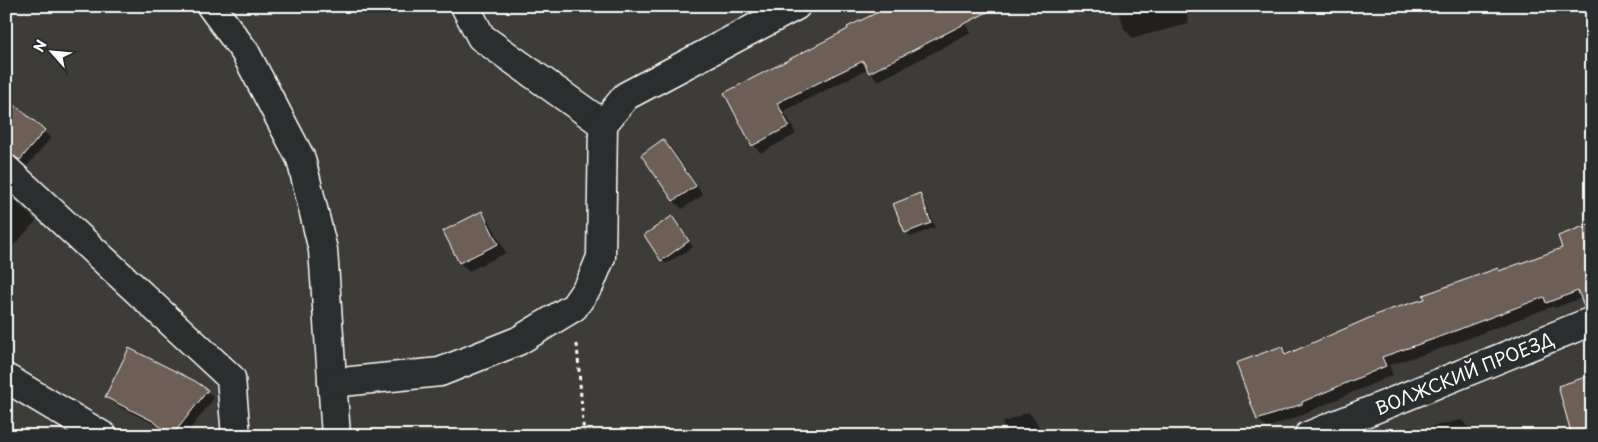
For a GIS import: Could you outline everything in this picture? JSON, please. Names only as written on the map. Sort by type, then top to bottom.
[{"type":"street","points":[[211,6],[245,52],[302,159],[323,250],[336,436]]},
{"type":"street","points":[[465,6],[480,37],[603,124]]},
{"type":"street","points":[[332,383],[440,372],[518,341],[574,307],[590,284],[601,257],[603,124],[626,96],[796,6]]},
{"type":"street","points":[[6,168],[231,378],[236,436]]},
{"type":"street","name":"ВОЛЖСКИЙ ПРОЕЗД","points":[[1308,436],[1592,321]]},
{"type":"street","points":[[6,378],[103,436]]},
{"type":"path","points":[[574,307],[584,436]]},
{"type":"building","points":[[891,6],[999,6],[869,73],[863,61],[777,103],[789,126],[752,146],[724,93],[848,29],[847,27]]},
{"type":"building","points":[[6,98],[45,130],[20,160],[10,154],[6,154]]},
{"type":"building","points":[[663,139],[696,186],[673,201],[641,155]]},
{"type":"building","points":[[920,193],[931,223],[905,233],[893,204]]},
{"type":"building","points":[[482,211],[498,244],[459,263],[443,231]]},
{"type":"building","points":[[672,216],[689,241],[661,261],[644,235]]},
{"type":"building","points":[[1592,223],[1592,306],[1584,307],[1578,291],[1546,303],[1544,297],[1382,357],[1386,366],[1302,402],[1302,404],[1257,420],[1236,363],[1282,346],[1285,355],[1385,311],[1425,299],[1423,295],[1498,268],[1499,271],[1562,248],[1558,236]]},
{"type":"building","points":[[129,348],[195,381],[208,390],[172,436],[153,421],[105,397]]},
{"type":"building","points":[[1592,375],[1592,436],[1572,436],[1558,386]]}]
